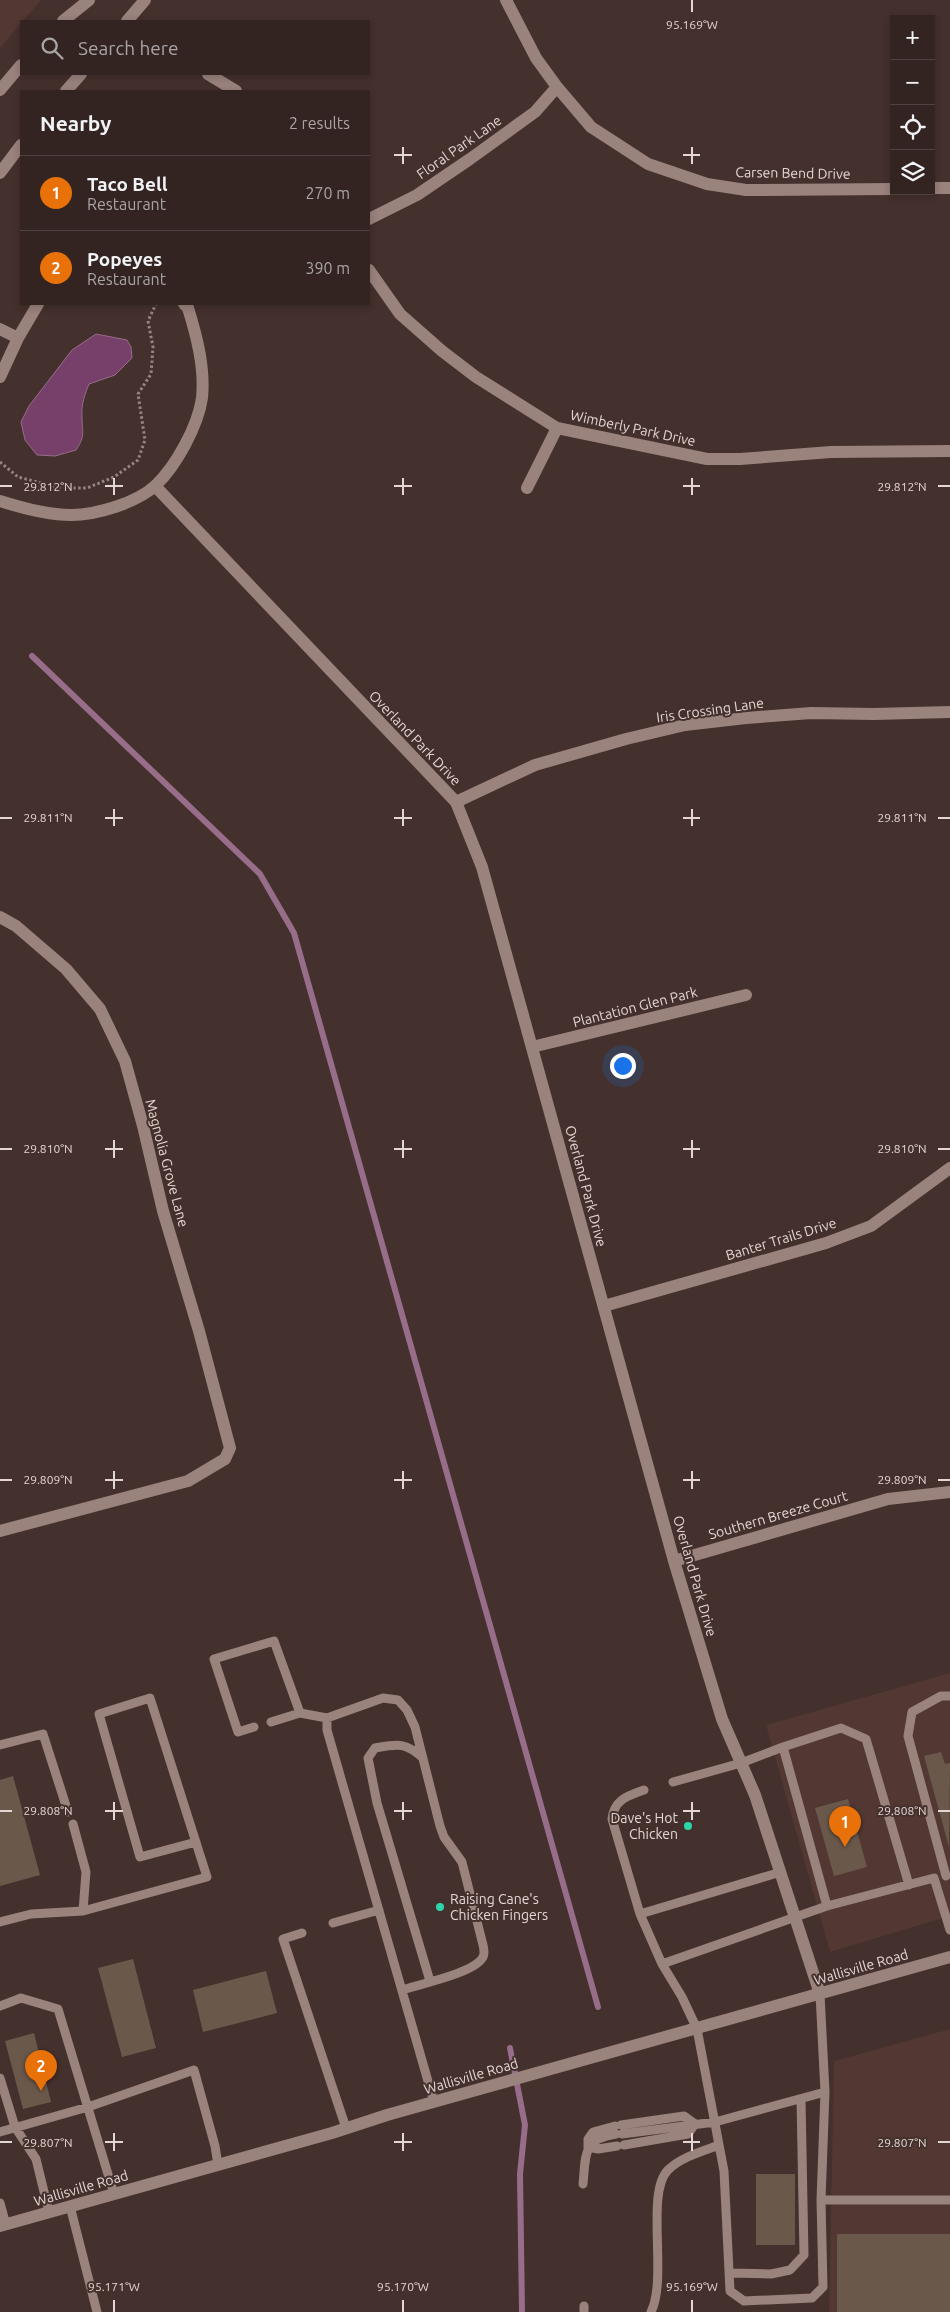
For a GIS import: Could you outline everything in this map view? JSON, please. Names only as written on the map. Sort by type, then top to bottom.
[{"type":"street","points":[[64,20],[89,0]]},
{"type":"street","points":[[128,20],[145,0]]},
{"type":"street","name":"Carsen Bend Drive","points":[[506,0],[536,58],[557,87],[591,127],[648,164],[707,184],[746,190],[890,188]]},
{"type":"street","points":[[0,90],[20,66]]},
{"type":"street","points":[[67,90],[80,75]]},
{"type":"street","points":[[210,75],[234,90]]},
{"type":"street","name":"Floral Park Lane","points":[[370,218],[417,195],[470,159],[535,112],[557,87]]},
{"type":"street","points":[[0,173],[20,146]]},
{"type":"street","points":[[935,188],[950,188]]},
{"type":"street","name":"Wimberly Park Drive","points":[[370,271],[400,314],[442,351],[483,382],[557,428],[707,459],[740,459],[831,452],[950,451]]},
{"type":"street","points":[[0,374],[37,305]]},
{"type":"street","points":[[0,501],[27,509],[70,515],[106,511],[134,499],[155,486],[174,463],[194,427],[202,399],[199,349],[189,305]]},
{"type":"street","points":[[0,329],[18,338]]},
{"type":"street","points":[[527,488],[557,428]]},
{"type":"street","name":"Overland Park Drive","points":[[155,486],[456,802],[482,867],[674,1561],[722,1719],[755,1795],[820,1994]]},
{"type":"street","name":"Iris Crossing Lane","points":[[456,802],[535,765],[626,739],[685,725],[811,713],[950,712]]},
{"type":"street","name":"Magnolia Grove Lane","points":[[0,916],[16,926],[66,969],[100,1009],[124,1061],[143,1126],[163,1211],[227,1431],[230,1448],[225,1459],[188,1481],[0,1532]]},
{"type":"street","name":"Plantation Glen Park","points":[[532,1048],[746,995]]},
{"type":"street","name":"Banter Trails Drive","points":[[604,1306],[826,1243],[871,1226],[950,1168]]},
{"type":"street","name":"Southern Breeze Court","points":[[674,1561],[888,1499],[950,1492]]},
{"type":"street","name":"Wallisville Road","points":[[3,2226],[434,2102],[950,1957]]},
{"type":"lane","points":[[254,1727],[238,1732],[214,1659],[274,1640],[300,1713]]},
{"type":"lane","points":[[662,1964],[796,1919],[827,1906],[948,1875],[908,1736],[912,1712],[942,1696],[950,1696]]},
{"type":"lane","points":[[0,1922],[31,1914],[84,1911],[207,1877],[196,1842],[150,1698],[98,1714],[140,1858],[196,1842]]},
{"type":"lane","points":[[271,1722],[300,1713],[327,1718],[383,1698],[398,1700],[407,1710],[415,1727],[444,1837],[462,1862],[484,1945],[484,1955],[479,1962],[466,1970],[402,1990]]},
{"type":"lane","points":[[327,1718],[327,1730],[434,2102]]},
{"type":"lane","points":[[673,1782],[741,1763],[841,1728],[866,1738],[909,1885]]},
{"type":"lane","points":[[0,1745],[43,1734],[68,1812]]},
{"type":"lane","points":[[423,1758],[414,1750],[400,1743],[376,1748],[368,1758],[380,1812],[430,1981]]},
{"type":"lane","points":[[783,1747],[827,1906]]},
{"type":"lane","points":[[644,1790],[624,1798],[613,1808],[612,1819],[640,1914],[662,1964],[682,1997],[697,2029],[724,2171],[730,2291],[744,2301],[812,2298],[823,2287],[821,2200],[825,2092],[820,1994]]},
{"type":"lane","points":[[72,1824],[86,1872],[84,1911]]},
{"type":"lane","points":[[640,1914],[781,1872]]},
{"type":"lane","points":[[934,1878],[950,1930]]},
{"type":"lane","points":[[333,1923],[379,1910]]},
{"type":"lane","points":[[302,1933],[283,1939],[346,2128]]},
{"type":"lane","points":[[0,2006],[21,1998],[58,2009],[114,2194]]},
{"type":"lane","points":[[0,2132],[88,2107],[194,2070],[215,2146],[218,2165]]},
{"type":"lane","points":[[0,2078],[16,2128],[36,2159],[48,2212]]},
{"type":"lane","points":[[583,2184],[588,2139],[593,2132],[715,2122],[825,2092]]},
{"type":"lane","points":[[730,2273],[771,2274],[790,2270],[804,2256],[801,2098]]},
{"type":"lane","points":[[588,2147],[621,2146],[688,2134],[695,2124]]},
{"type":"lane","points":[[651,2312],[654,2306],[657,2281],[659,2189],[667,2170],[687,2158],[719,2144]]},
{"type":"lane","points":[[821,2200],[950,2200]]},
{"type":"lane","points":[[0,2203],[3,2226]]},
{"type":"lane","points":[[70,2206],[97,2312]]},
{"type":"path","points":[[0,462],[18,477],[61,488],[87,488],[114,477],[138,460],[145,440],[138,394],[151,374],[152,347],[148,321],[156,305]]},
{"type":"shaded area","points":[[0,0],[41,0],[24,20],[20,20],[20,25],[0,48]]},
{"type":"shaded area","points":[[96,334],[127,340],[131,347],[132,358],[115,375],[89,384],[82,408],[82,437],[76,450],[55,456],[37,455],[25,440],[21,422],[29,406],[72,350]]},
{"type":"shaded area","points":[[950,1673],[950,1916],[830,1952],[766,1725]]},
{"type":"shaded area","points":[[950,2029],[950,2312],[829,2312],[834,2061]]},
{"type":"building","points":[[941,1752],[945,1764],[950,1763],[949,1847],[924,1756]]},
{"type":"building","points":[[13,1776],[40,1875],[0,1886],[0,1780]]},
{"type":"building","points":[[848,1799],[867,1867],[834,1876],[815,1808]]},
{"type":"building","points":[[133,1959],[156,2048],[122,2057],[98,1968]]},
{"type":"building","points":[[266,1971],[277,2013],[203,2032],[193,1990]]},
{"type":"building","points":[[34,2033],[51,2102],[23,2109],[5,2041]]},
{"type":"building","points":[[756,2174],[795,2174],[795,2245],[756,2245]]},
{"type":"building","points":[[837,2234],[950,2234],[950,2312],[837,2312]]},
{"type":"waterway","points":[[32,656],[260,874],[294,933],[598,2007]]},
{"type":"waterway","points":[[510,2048],[525,2125],[520,2174],[522,2312]]},
{"type":"place","name":"Dave's Hot Chicken","points":[[688,1826]]},
{"type":"place","name":"Taco Bell","points":[[845,1847]]},
{"type":"place","name":"Raising Cane's Chicken Fingers","points":[[440,1907]]},
{"type":"place","name":"Popeyes","points":[[41,2091]]}]
